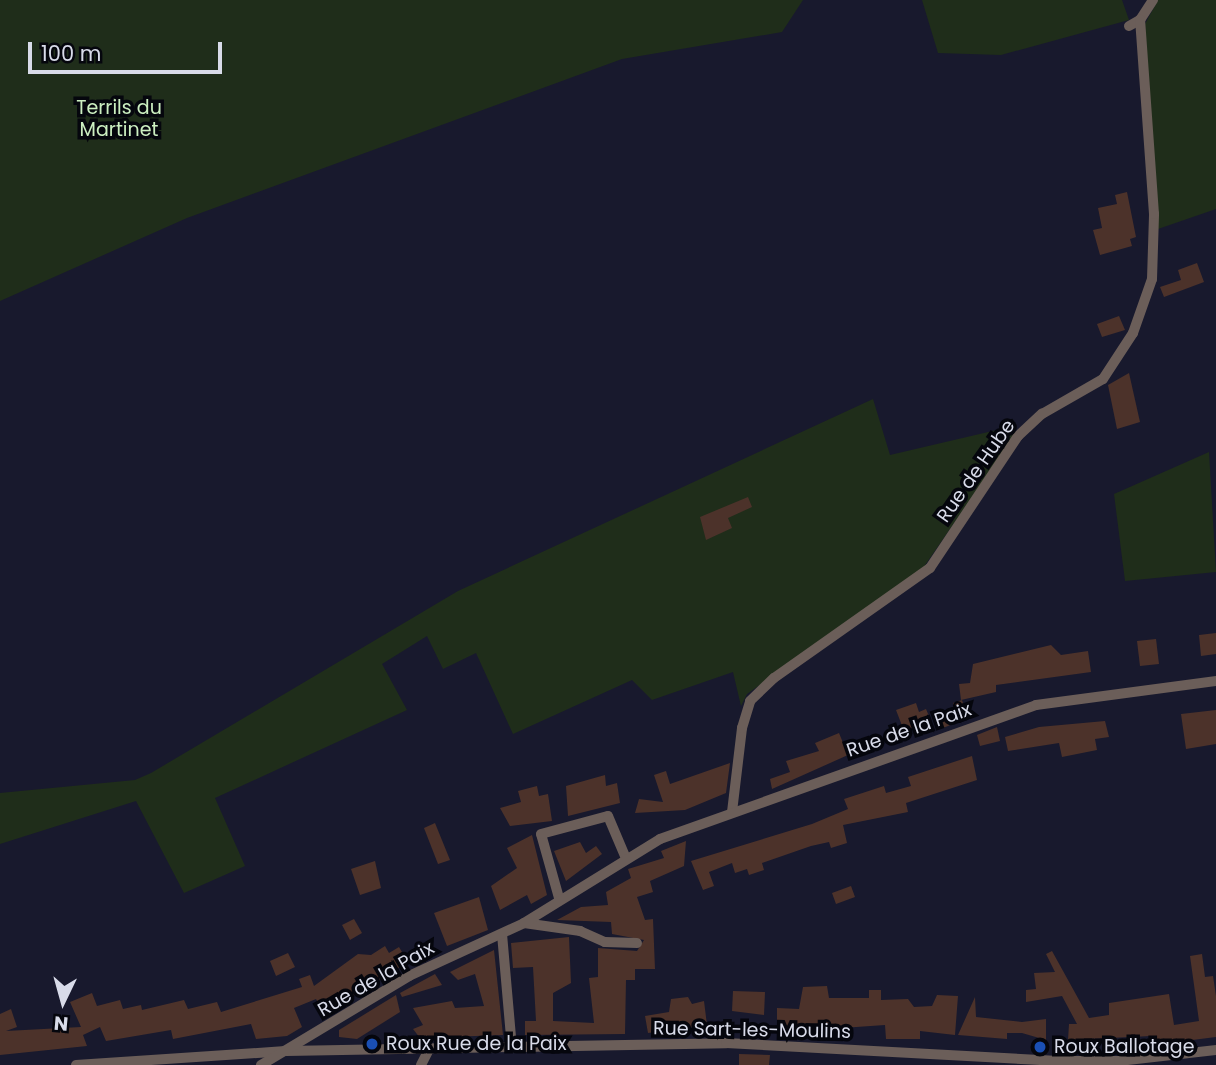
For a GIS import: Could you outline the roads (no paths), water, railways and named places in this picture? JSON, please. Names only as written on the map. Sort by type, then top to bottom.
[{"type":"street","points":[[1129,26],[1140,20],[1153,0]]},
{"type":"street","name":"Rue de Hube","points":[[732,812],[742,728],[751,701],[774,678],[930,568],[1018,436],[1042,414],[1103,379],[1133,333],[1152,279],[1154,214],[1140,20]]},
{"type":"street","name":"Rue de la Paix","points":[[261,1065],[409,976],[524,923],[625,856],[732,812],[1036,705],[1216,681]]},
{"type":"street","points":[[559,898],[541,834],[608,816],[625,856]]},
{"type":"street","points":[[524,923],[580,931],[605,942],[636,943]]},
{"type":"street","points":[[502,934],[512,1048]]},
{"type":"street","name":"Rue Sart-les-Moulins","points":[[76,1065],[286,1051],[726,1043],[1119,1063],[1216,1050]]},
{"type":"street","points":[[421,1065],[429,1049]]},
{"type":"place","name":"Roux Rue de la Paix","points":[[372,1044]]},
{"type":"place","name":"Roux Ballotage","points":[[1040,1047]]},
{"type":"park label","name":"Terrils du Martinet","points":[[119,119]]}]
